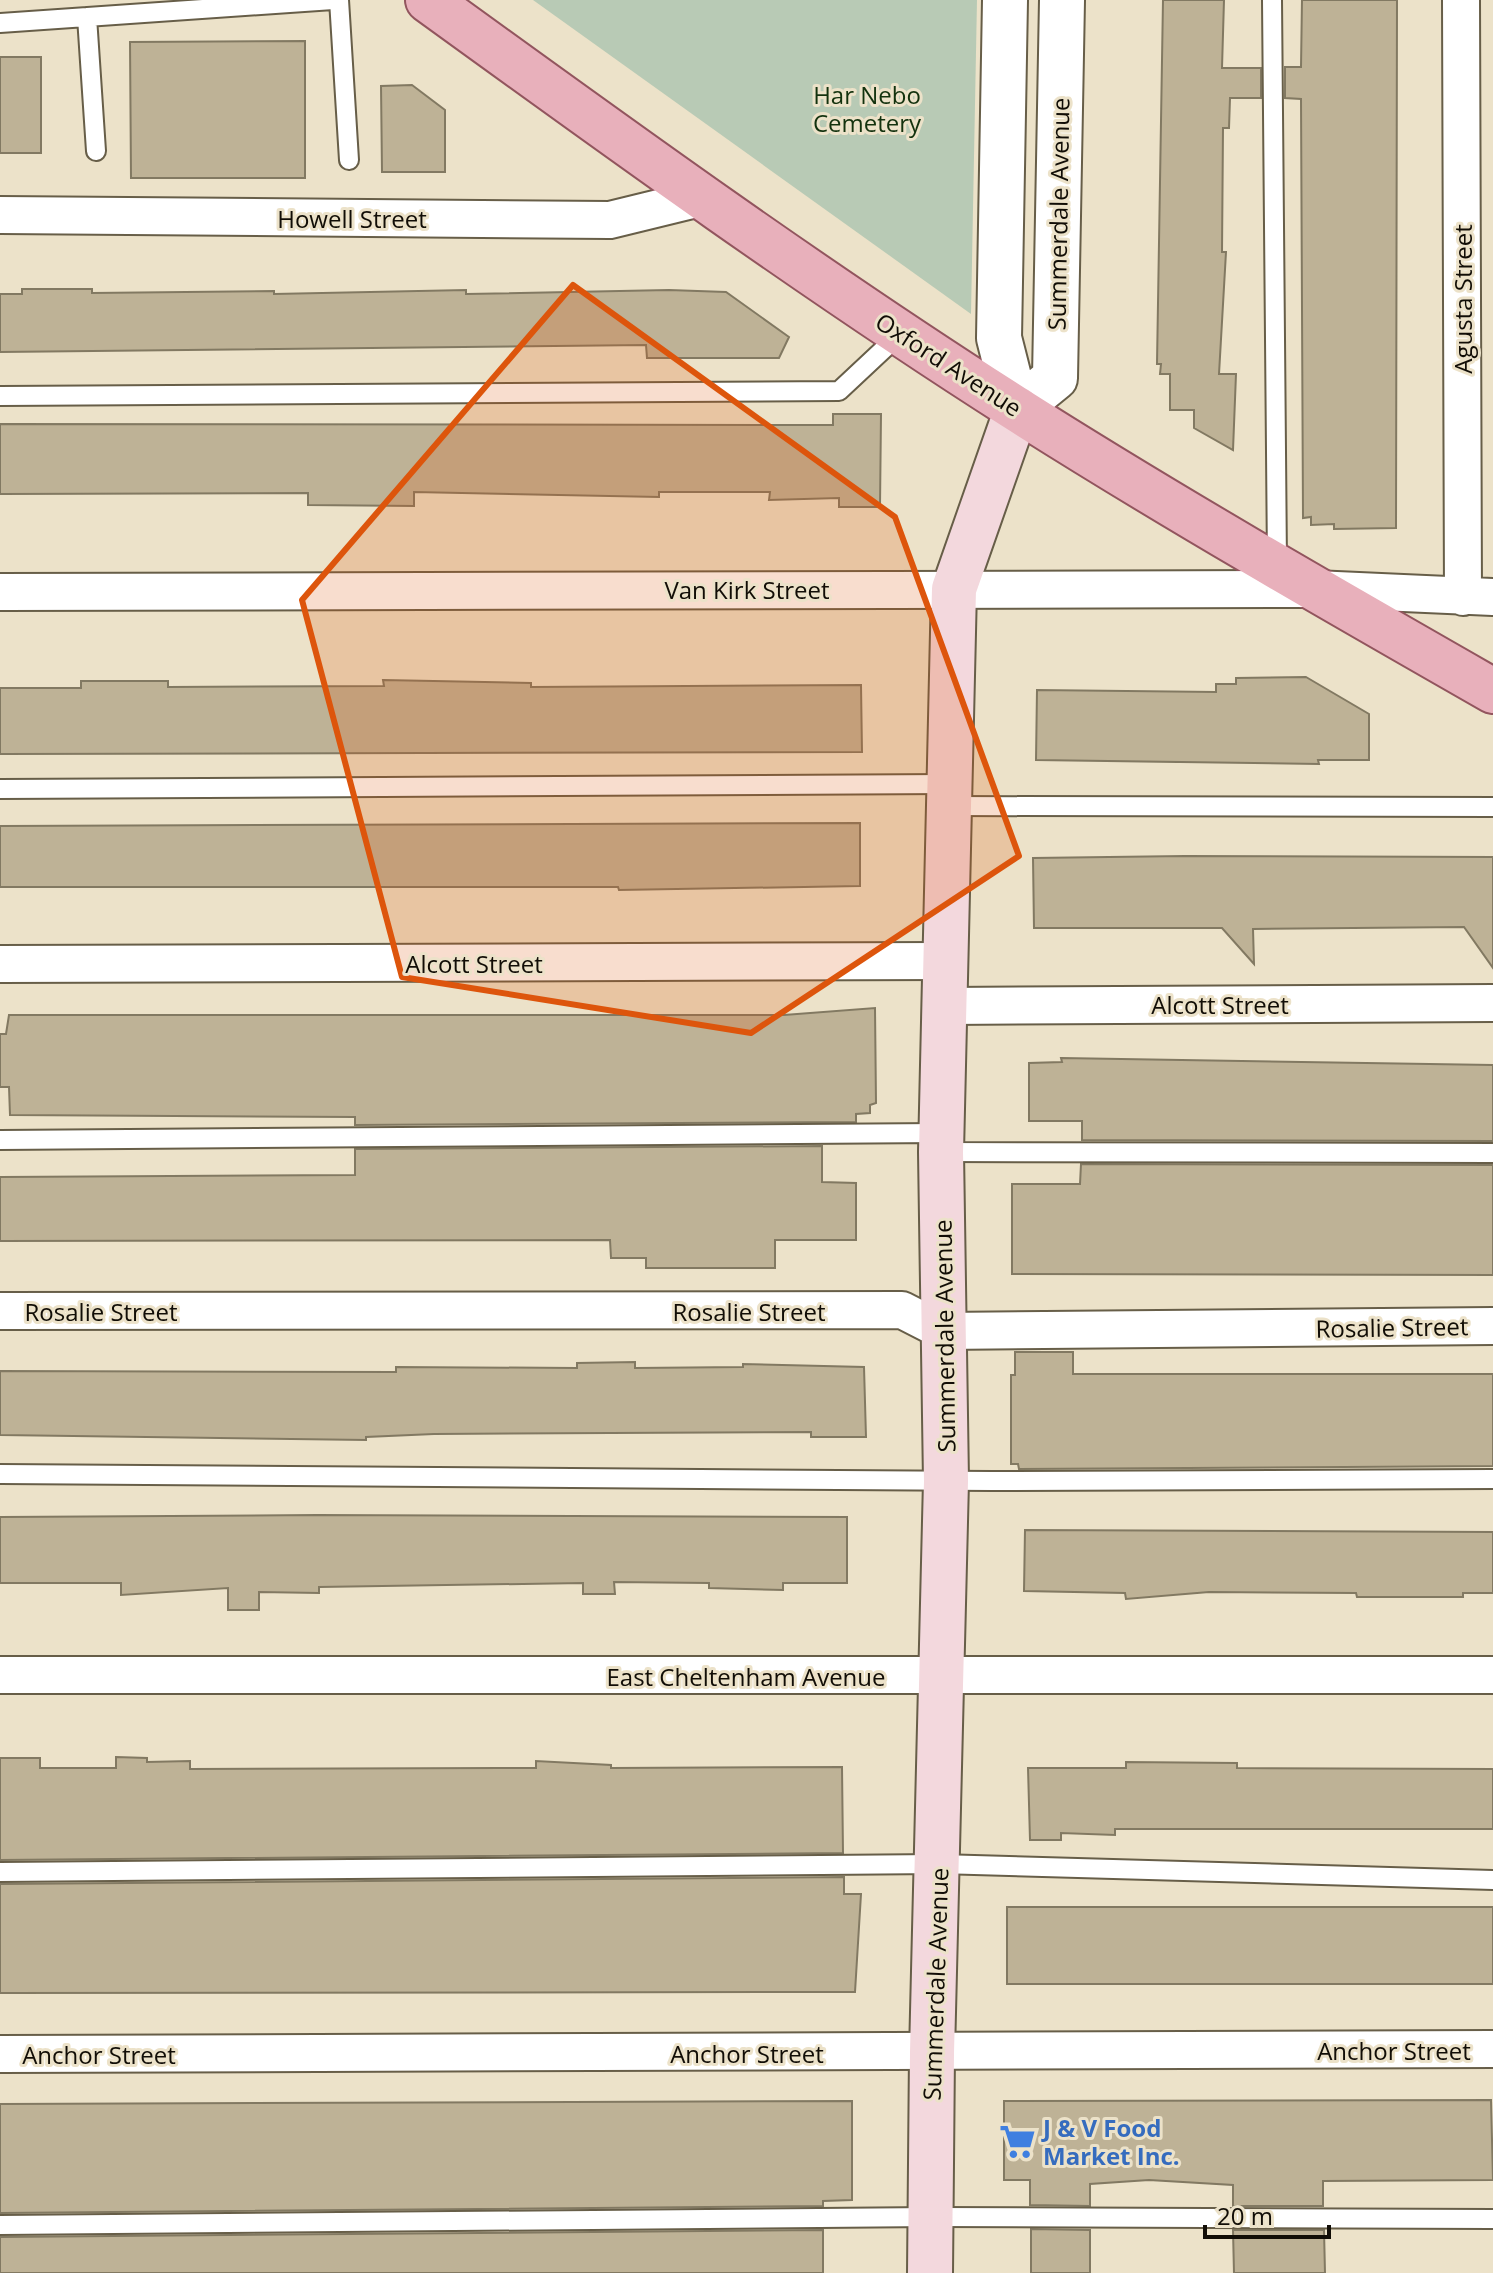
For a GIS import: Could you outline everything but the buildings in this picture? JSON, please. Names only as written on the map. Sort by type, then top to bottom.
[{"type":"main road","name":"Oxford Avenue","points":[[428,0],[700,198],[1017,409],[1314,589],[1493,691]]},
{"type":"main road","name":"Summerdale Avenue","points":[[930,2273],[932,2053],[946,1481],[942,1143],[954,589],[1017,409]]},
{"type":"street","points":[[1005,0],[999,338],[1017,409]]},
{"type":"street","name":"Summerdale Avenue","points":[[1017,409],[1055,378],[1062,0]]},
{"type":"street","name":"Agusta Street","points":[[1461,0],[1478,597]]},
{"type":"street","name":"Howell Street","points":[[0,215],[610,220],[700,198]]},
{"type":"street","name":"Van Kirk Street","points":[[0,592],[1314,589],[1478,597]]},
{"type":"street","name":"Alcott Street","points":[[0,964],[947,961]]},
{"type":"street","name":"Alcott Street","points":[[947,1006],[1493,1003]]},
{"type":"street","name":"Rosalie Street","points":[[0,1311],[902,1310],[943,1331],[1493,1326]]},
{"type":"street","name":"East Cheltenham Avenue","points":[[0,1675],[1493,1675]]},
{"type":"street","name":"Anchor Street","points":[[0,2054],[1493,2049]]},
{"type":"lane","points":[[0,23],[336,0],[349,160]]},
{"type":"lane","points":[[1272,0],[1277,567]]},
{"type":"lane","points":[[87,17],[96,151]]},
{"type":"lane","points":[[0,396],[839,391],[901,333]]},
{"type":"lane","points":[[0,789],[950,795],[1493,807]]},
{"type":"lane","points":[[0,1140],[942,1143],[1493,1153]]},
{"type":"lane","points":[[0,1474],[946,1481],[1493,1479]]},
{"type":"lane","points":[[0,1872],[939,1864],[1493,1880]]},
{"type":"lane","points":[[0,2225],[932,2217],[1493,2219]]},
{"type":"highlighted area","points":[[573,285],[895,517],[1019,856],[751,1033],[402,977],[302,600]]},
{"type":"green space","name":"Har Nebo Cemetery","points":[[533,0],[977,0],[971,314]]},
{"type":"place","name":"J & V Food Market Inc.","points":[[1017,2141]]}]
